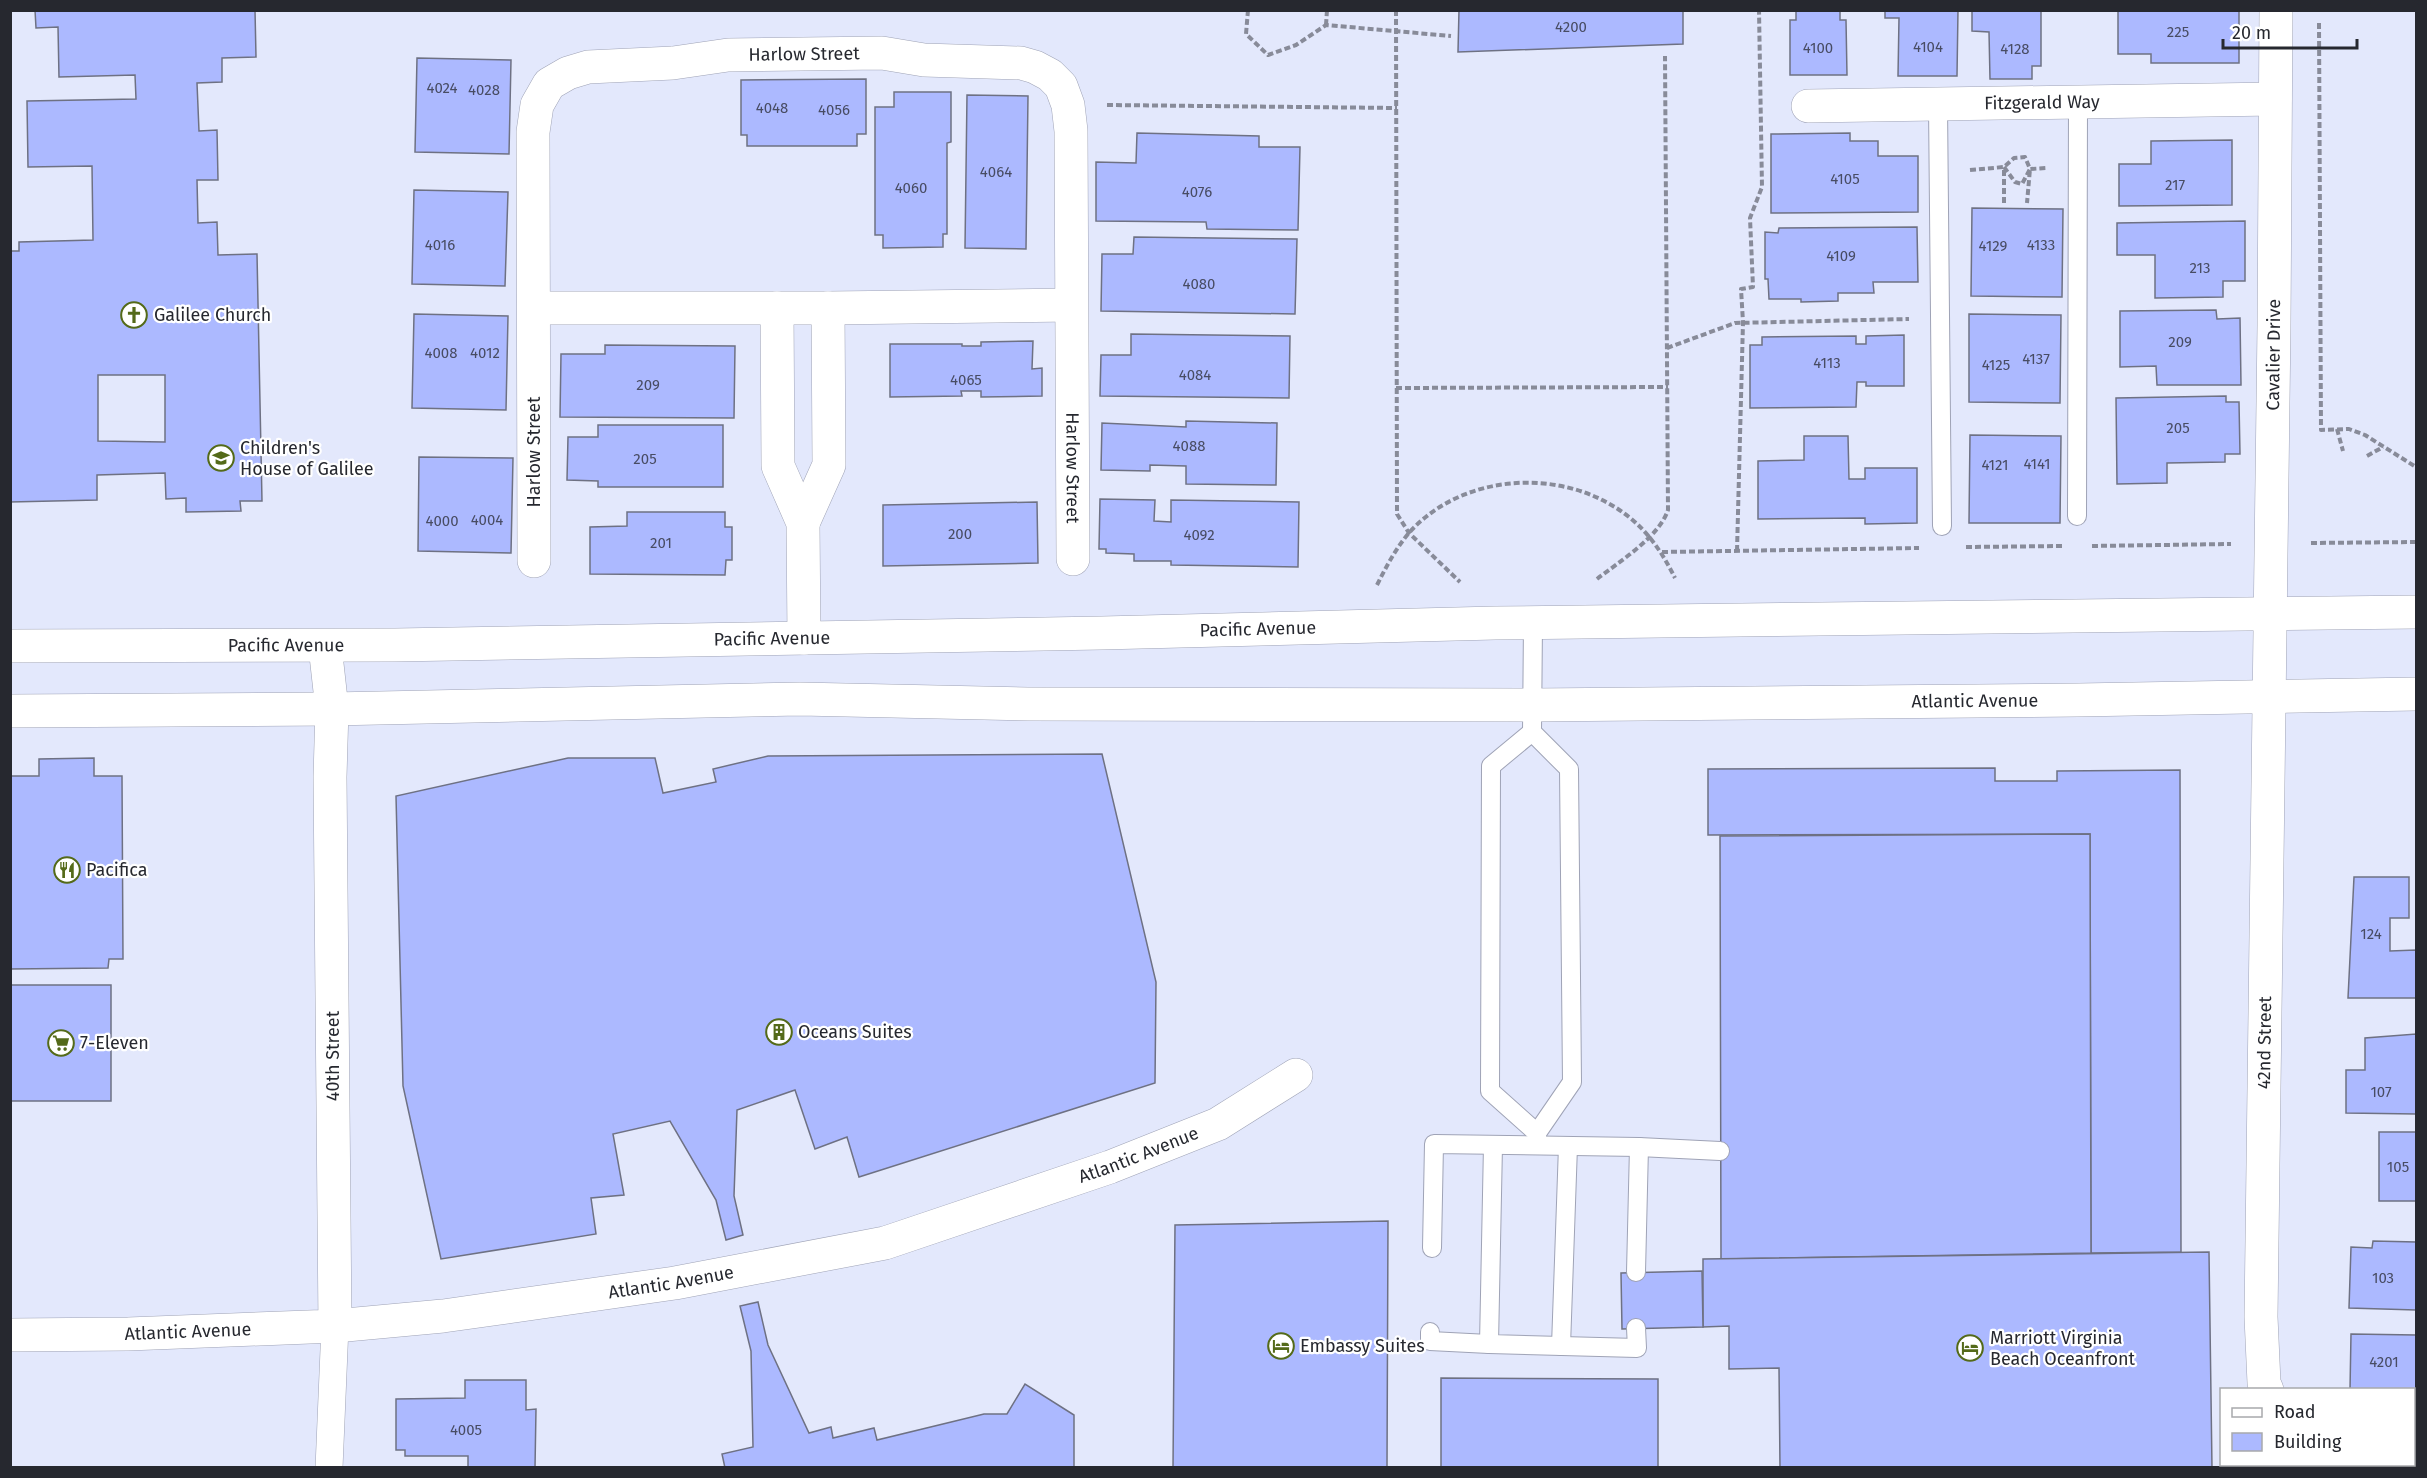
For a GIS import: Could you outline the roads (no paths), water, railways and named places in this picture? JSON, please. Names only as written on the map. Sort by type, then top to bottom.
[{"type":"main road","name":"Cavalier Drive","points":[[2269,697],[2276,10]]},
{"type":"main road","name":"Harlow Street","points":[[534,561],[533,132],[537,105],[549,84],[568,73],[588,67],[664,63],[728,55],[882,53],[935,61],[1021,63],[1050,75],[1061,86],[1068,105],[1071,131],[1073,559]]},
{"type":"main road","name":"Fitzgerald Way","points":[[1808,106],[2275,99]]},
{"type":"main road","points":[[534,308],[828,308],[1071,304]]},
{"type":"main road","points":[[777,308],[778,466],[803,523],[804,638]]},
{"type":"main road","points":[[803,523],[829,465],[828,308]]},
{"type":"main road","points":[[1533,623],[2416,612]]},
{"type":"main road","name":"Pacific Avenue","points":[[10,646],[326,646],[1533,623]]},
{"type":"main road","name":"40th Street","points":[[326,646],[332,709],[330,777],[335,1326]]},
{"type":"main road","name":"Atlantic Avenue","points":[[1533,718],[2416,694]]},
{"type":"main road","name":"42nd Street","points":[[2266,1388],[2264,1383],[2261,1317],[2269,697]]},
{"type":"main road","points":[[10,711],[332,709],[800,699],[1533,718]]},
{"type":"main road","name":"Atlantic Avenue","points":[[10,1335],[128,1334],[335,1326],[443,1316],[675,1283],[885,1243],[1110,1167],[1218,1124],[1296,1075]]},
{"type":"street","name":"40th Street","points":[[329,1467],[335,1326]]},
{"type":"lane","points":[[2077,516],[2078,102]]},
{"type":"lane","points":[[1938,104],[1942,526]]},
{"type":"lane","points":[[1533,623],[1533,718],[1569,769],[1572,1082],[1537,1139]]},
{"type":"lane","points":[[1533,718],[1491,766],[1490,1091],[1537,1139]]},
{"type":"lane","points":[[1432,1248],[1434,1144],[1493,1145],[1537,1139],[1568,1146],[1639,1147],[1720,1152]]},
{"type":"lane","points":[[1489,1344],[1493,1145]]},
{"type":"lane","points":[[1561,1346],[1568,1146]]},
{"type":"lane","points":[[1636,1272],[1639,1147]]},
{"type":"lane","points":[[1430,1332],[1430,1341],[1638,1348],[1636,1328]]},
{"type":"place","name":"Galilee Church","points":[[134,315]]},
{"type":"place","name":"Children's House of Galilee","points":[[221,458]]},
{"type":"place","name":"Pacifica","points":[[67,870]]},
{"type":"place","name":"Oceans Suites","points":[[779,1032]]},
{"type":"place","name":"7-Eleven","points":[[61,1043]]},
{"type":"place","name":"Embassy Suites","points":[[1281,1346]]},
{"type":"place","name":"Marriott Virginia Beach Oceanfront","points":[[1970,1348]]}]
